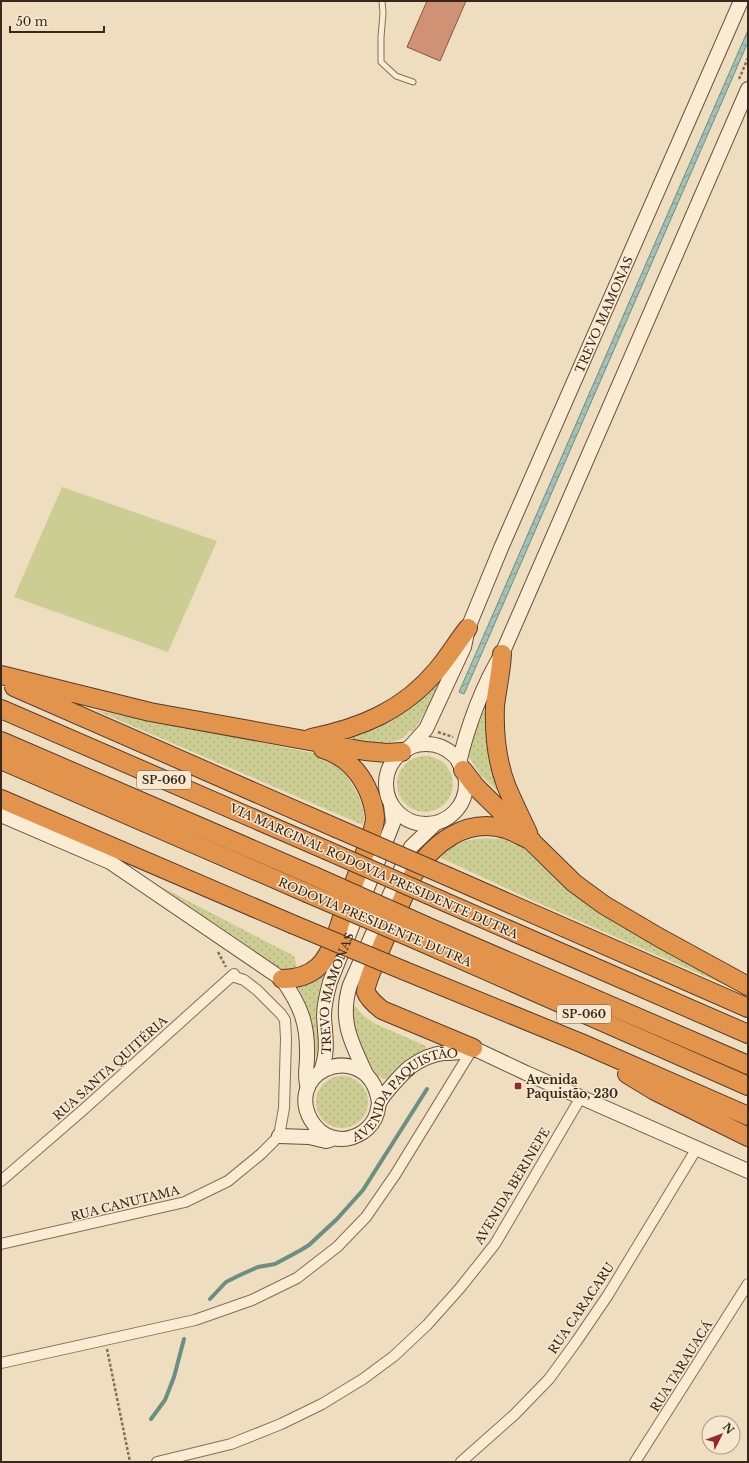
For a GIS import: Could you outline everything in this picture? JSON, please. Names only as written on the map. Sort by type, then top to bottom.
[{"type":"highway","points":[[301,740],[347,730],[381,716],[400,705],[436,671],[468,628]]},
{"type":"highway","points":[[502,654],[495,726],[498,755],[506,786],[532,841]]},
{"type":"highway","points":[[1,675],[150,712],[371,752],[388,753],[405,750]]},
{"type":"highway","points":[[1,682],[748,1008]]},
{"type":"highway","name":"VIA MARGINAL RODOVIA PRESIDENTE DUTRA","points":[[1,709],[748,1034]]},
{"type":"highway","points":[[282,979],[296,979],[317,968],[330,950],[364,857],[375,820],[374,808],[365,784],[351,765],[329,751],[315,747],[301,740]]},
{"type":"highway","name":"RODOVIA PRESIDENTE DUTRA","points":[[1,741],[314,876],[423,933],[748,1086]]},
{"type":"highway","name":"RODOVIA PRESIDENTE DUTRA","points":[[1,760],[307,893],[423,933],[748,1065]]},
{"type":"highway","points":[[461,766],[476,787],[574,883],[604,905],[660,938],[748,986]]},
{"type":"highway","name":"SP-060","points":[[1,799],[292,924],[581,1044],[748,1116]]},
{"type":"highway","points":[[473,1048],[382,1010],[375,1004],[366,992],[367,987],[375,963],[414,875],[421,862],[436,847],[456,833],[466,829],[488,826],[506,829],[532,841]]},
{"type":"highway","points":[[581,1044],[655,1091],[748,1136]]},
{"type":"main road","name":"TREVO MAMONAS","points":[[308,1087],[321,1071],[325,1060],[327,1045],[324,1015],[326,996],[330,982],[393,823],[391,804],[386,790],[387,773],[395,758],[426,729],[464,647],[468,628],[501,548],[741,1]]},
{"type":"main road","points":[[461,766],[463,746],[492,669],[502,654],[748,89]]},
{"type":"main road","points":[[405,750],[425,744],[437,746],[448,751],[461,766]]},
{"type":"main road","name":"TREVO MAMONAS","points":[[379,1104],[375,1085],[366,1074],[350,1042],[347,1027],[347,996],[350,984],[411,847],[435,824],[454,814],[460,806],[466,786],[461,766]]},
{"type":"main road","points":[[391,804],[397,812],[410,821],[425,825],[435,824]]},
{"type":"main road","name":"AVENIDA PAQUISTÃO","points":[[1,815],[110,862],[282,979],[299,1006],[305,1023],[307,1057],[305,1080],[308,1087],[306,1094],[306,1109],[312,1124],[325,1135],[339,1139],[353,1137],[366,1130],[375,1119],[379,1104],[409,1068],[420,1061],[442,1053],[462,1053],[473,1048],[748,1170]]},
{"type":"main road","name":"TREVO MAMONAS","points":[[321,1071],[338,1065],[356,1068],[366,1074]]},
{"type":"main road","points":[[279,1136],[309,1136],[326,1141],[339,1139]]},
{"type":"street","points":[[232,976],[244,980],[257,990],[285,1020],[286,1040],[284,1108],[279,1136]]},
{"type":"street","name":"RUA SANTA QUITÉRIA","points":[[1,1181],[83,1110],[232,976]]},
{"type":"street","points":[[1,1363],[195,1320],[252,1300],[297,1278],[337,1247],[366,1217],[395,1175],[473,1048]]},
{"type":"street","name":"AVENIDA BERINEPE","points":[[156,1462],[231,1444],[281,1424],[322,1404],[363,1379],[394,1356],[432,1319],[460,1288],[495,1244],[581,1097]]},
{"type":"street","name":"RUA CANUTAMA","points":[[1,1244],[185,1202],[228,1181],[261,1154],[279,1136]]},
{"type":"street","name":"RUA CARACARU","points":[[461,1462],[514,1415],[549,1379],[608,1295],[697,1148]]},
{"type":"street","name":"RUA TARAUACÁ","points":[[636,1462],[748,1284]]},
{"type":"lane","points":[[382,1],[384,13],[380,37],[381,62],[396,76],[413,82]]},
{"type":"path","points":[[212,947],[218,951],[232,976]]},
{"type":"path","points":[[105,1340],[130,1462]]},
{"type":"green space","points":[[62,487],[217,541],[168,652],[14,597]]},
{"type":"green space","points":[[438,678],[440,680],[436,692],[413,732],[410,730],[404,737],[398,740],[383,743],[367,743],[346,738]]},
{"type":"green space","points":[[487,703],[506,799],[480,775],[468,755],[484,705]]},
{"type":"green space","points":[[95,710],[318,754],[330,758],[349,774],[346,776],[357,792],[364,812],[363,825]]},
{"type":"green space","points":[[420,756],[430,756],[445,764],[451,773],[453,784],[451,795],[445,804],[430,812],[420,812],[409,807],[402,800],[397,789],[397,779],[402,768],[409,761]]},
{"type":"green space","points":[[500,833],[518,842],[748,995],[536,902],[441,858],[445,852],[458,843],[483,838],[498,839]]},
{"type":"green space","points":[[150,881],[294,956],[298,971],[285,971],[273,966]]},
{"type":"green space","points":[[324,972],[317,1006],[319,1045],[314,1058],[310,1022],[306,1006],[298,988]]},
{"type":"green space","points":[[353,1004],[365,1017],[376,1024],[426,1046],[427,1050],[414,1058],[388,1079],[382,1078],[372,1067],[355,1032]]},
{"type":"green space","points":[[337,1076],[347,1076],[361,1083],[368,1097],[368,1107],[361,1121],[347,1128],[337,1128],[327,1124],[320,1117],[316,1107],[316,1097],[320,1087],[327,1080]]},
{"type":"water","points":[[748,30],[748,42],[464,694],[459,692]]},
{"type":"building","points":[[427,1],[466,1],[440,61],[407,47]]},
{"type":"waterway","points":[[210,1299],[226,1282],[258,1267],[275,1264],[309,1245],[337,1219],[363,1190],[427,1089]]},
{"type":"waterway","points":[[151,1419],[165,1400],[174,1377],[184,1339]]},
{"type":"place","name":"Avenida Paquistão, 230","points":[[518,1086]]}]
